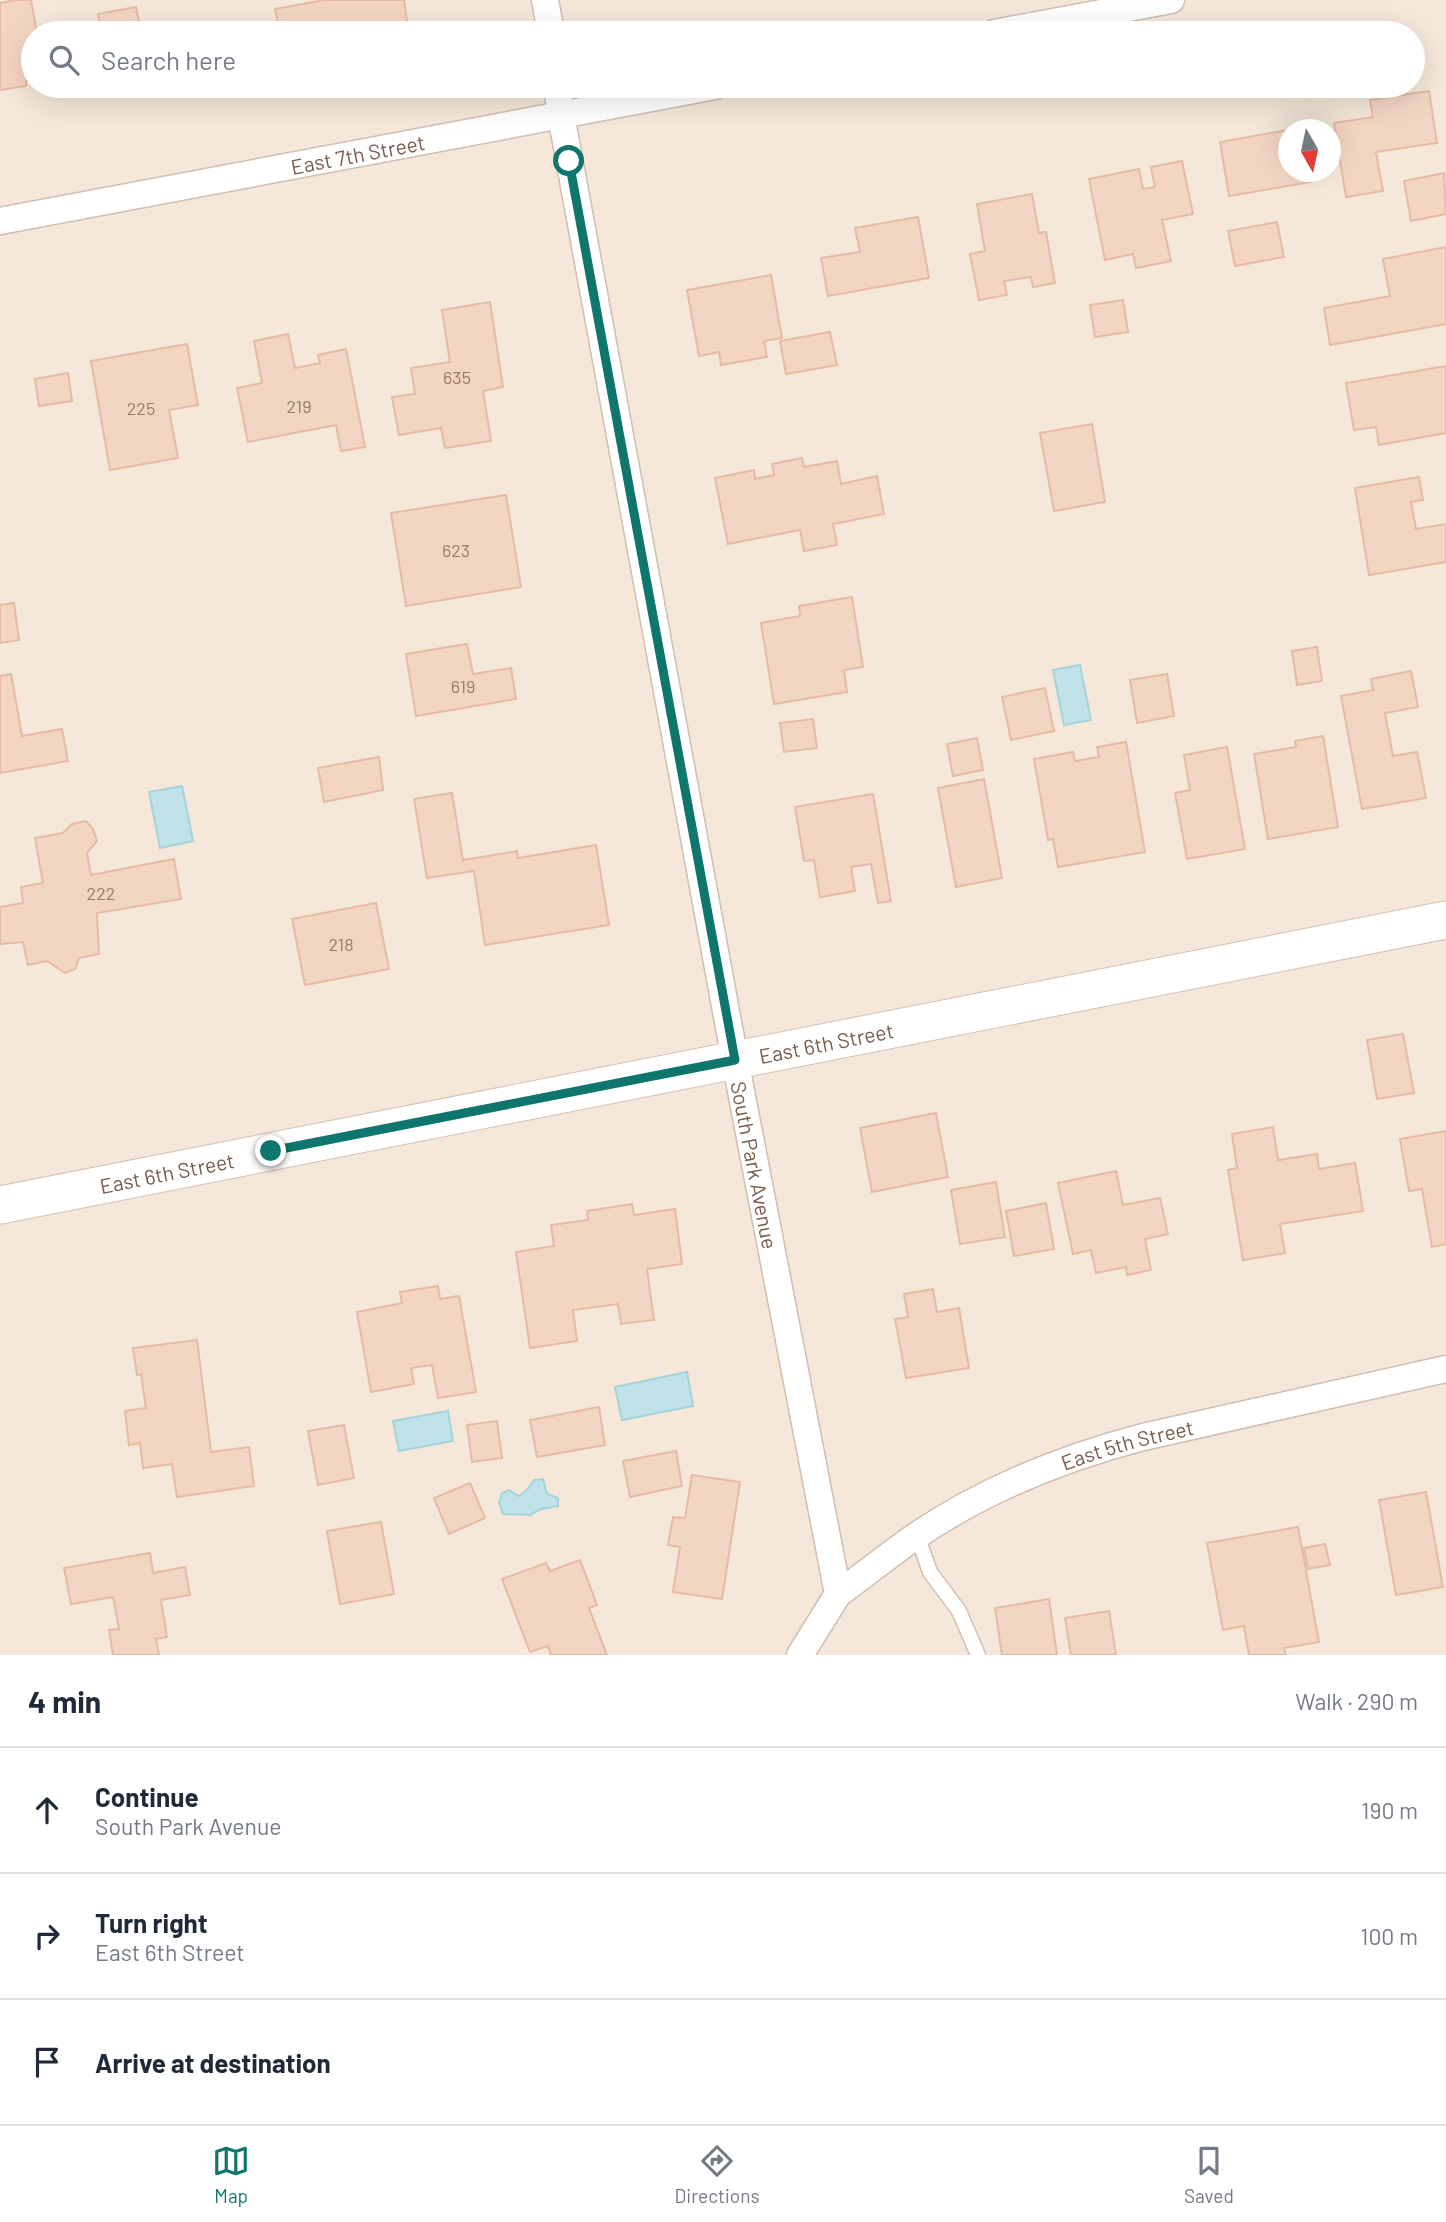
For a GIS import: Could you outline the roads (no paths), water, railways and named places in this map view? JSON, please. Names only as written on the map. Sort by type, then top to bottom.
[{"type":"street","points":[[545,0],[549,21]]},
{"type":"street","points":[[1058,21],[1171,0]]},
{"type":"street","name":"South Park Avenue","points":[[559,98],[735,1060],[838,1594]]},
{"type":"street","name":"East 7th Street","points":[[0,221],[651,98]]},
{"type":"street","name":"East 6th Street","points":[[0,1205],[1446,920]]},
{"type":"street","name":"East 5th Street","points":[[838,1594],[917,1535],[973,1502],[1027,1475],[1100,1448],[1143,1437],[1446,1369]]},
{"type":"street","points":[[800,1655],[838,1594]]},
{"type":"lane","points":[[917,1535],[930,1572],[959,1611],[978,1655]]},
{"type":"water","points":[[1080,665],[1091,720],[1064,725],[1053,670]]},
{"type":"water","points":[[182,786],[193,841],[160,848],[149,792]]},
{"type":"water","points":[[687,1372],[693,1406],[622,1420],[615,1387]]},
{"type":"water","points":[[448,1411],[453,1441],[399,1451],[393,1421]]},
{"type":"water","points":[[543,1479],[547,1494],[558,1498],[558,1506],[541,1509],[530,1515],[503,1514],[499,1503],[502,1493],[509,1490],[519,1496],[534,1480]]}]
